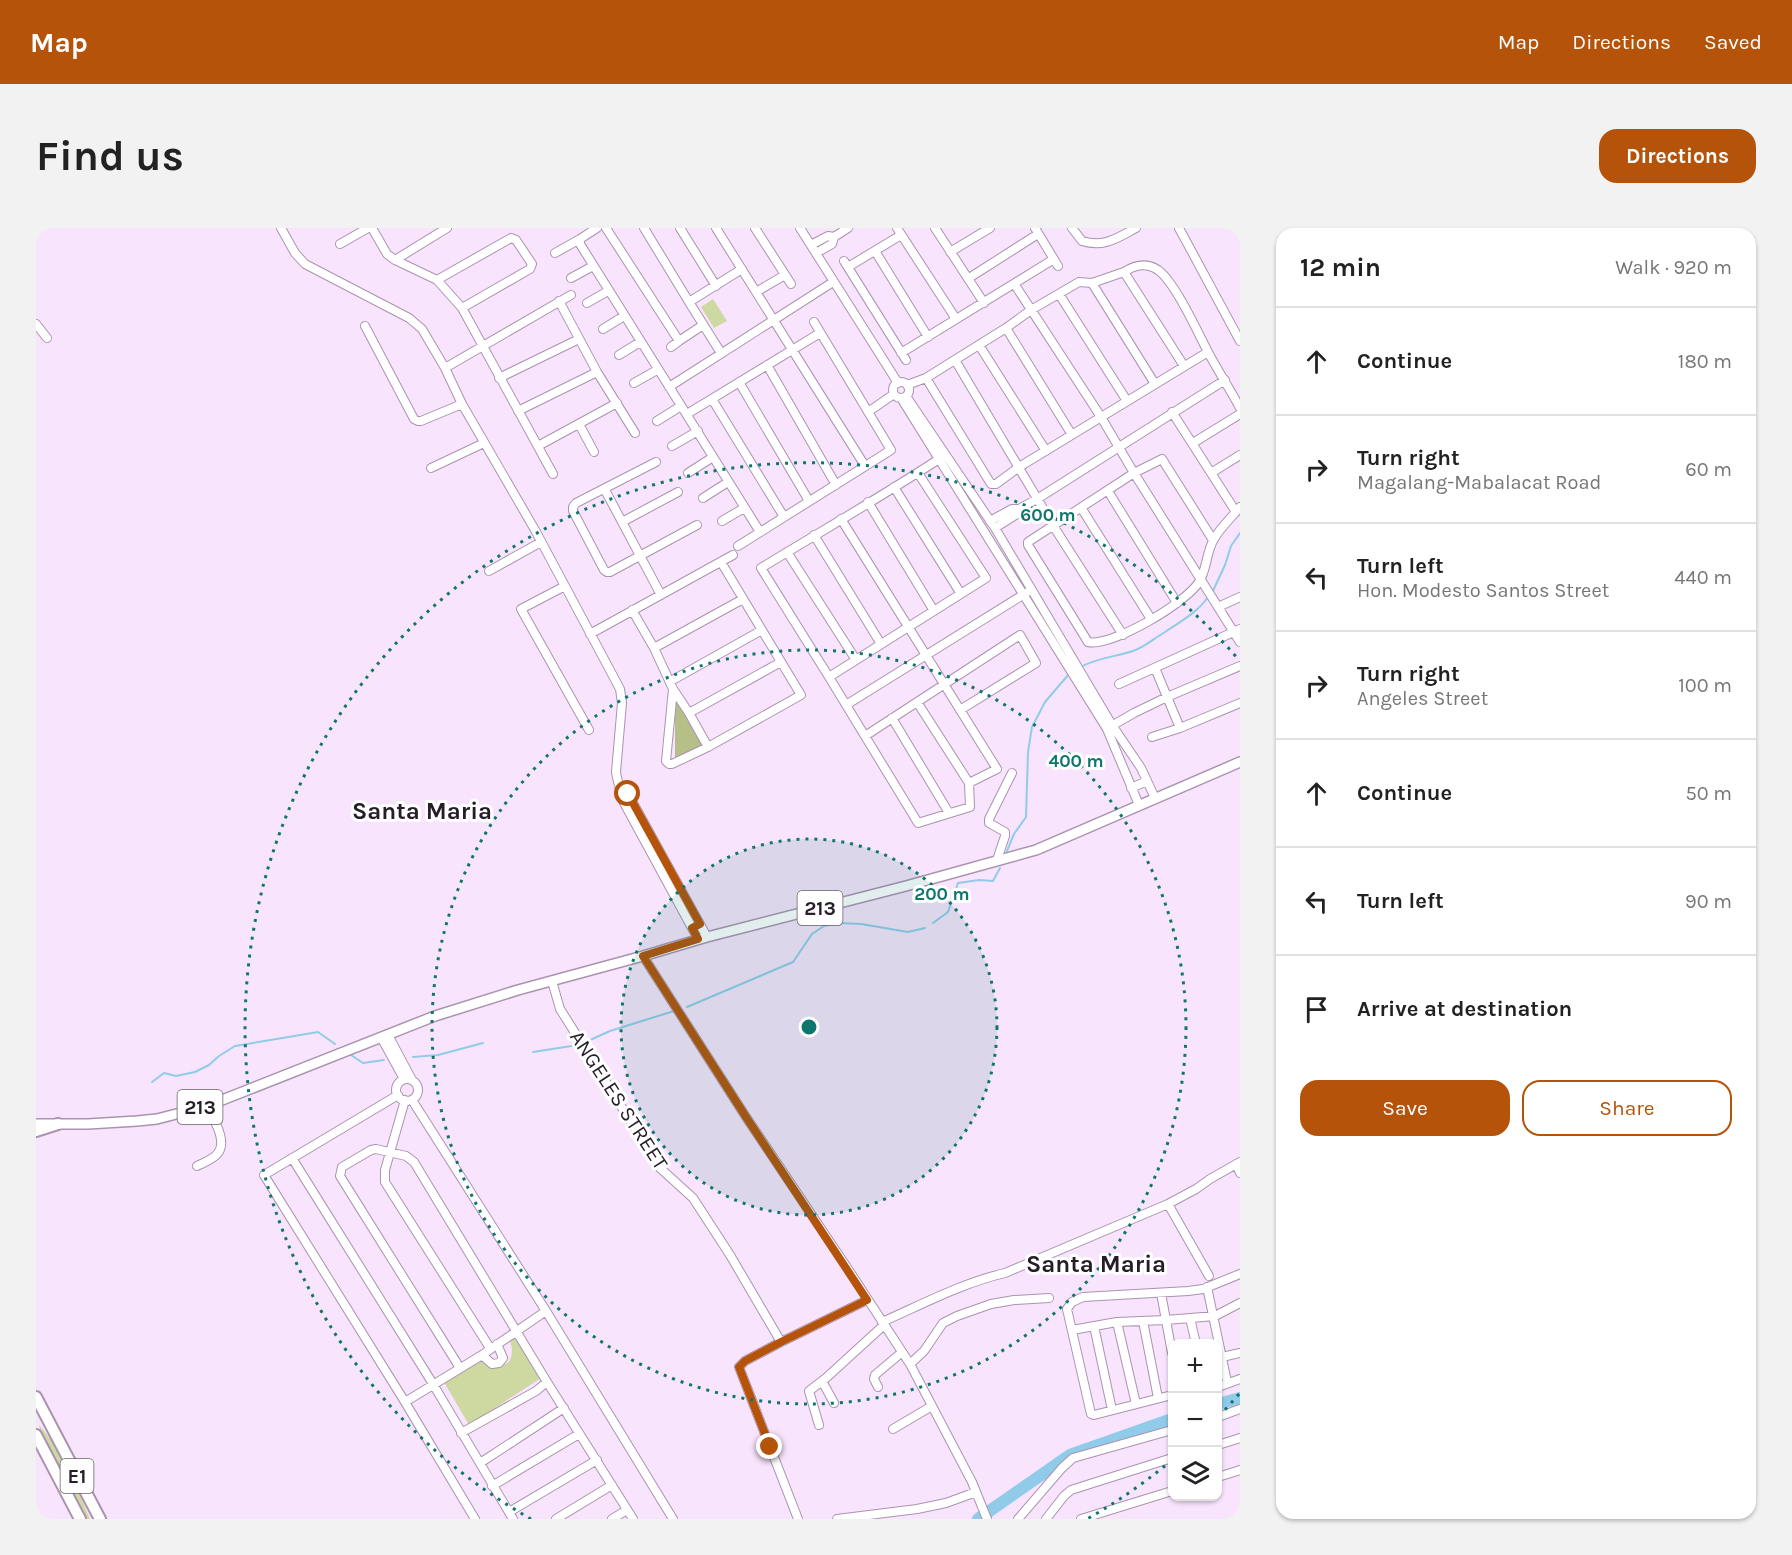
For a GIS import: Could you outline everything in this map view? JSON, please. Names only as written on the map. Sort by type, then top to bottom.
[{"type":"highway","points":[[36,1131],[58,1124]]},
{"type":"highway","name":"E1","points":[[36,1397],[100,1519]]},
{"type":"highway","name":"E1","points":[[36,1435],[80,1519]]},
{"type":"main road","name":"213","points":[[36,1124],[88,1124],[157,1119],[207,1106],[387,1039],[435,1016],[702,938],[1036,850],[1240,762]]},
{"type":"street","points":[[281,228],[305,264],[396,310],[422,329],[565,586],[622,696],[616,772],[622,799],[702,938]]},
{"type":"street","points":[[340,244],[370,228],[387,254],[437,280],[462,308],[553,474]]},
{"type":"street","points":[[395,260],[447,228]]},
{"type":"street","points":[[555,253],[597,228]]},
{"type":"street","points":[[606,228],[679,341]]},
{"type":"street","points":[[644,228],[721,353]]},
{"type":"street","points":[[680,228],[716,286]]},
{"type":"street","points":[[716,228],[865,466]]},
{"type":"street","points":[[755,228],[791,284]]},
{"type":"street","points":[[800,228],[898,383]]},
{"type":"street","points":[[810,245],[828,236],[834,237],[849,228]]},
{"type":"street","points":[[935,228],[984,303]]},
{"type":"street","points":[[950,252],[990,228]]},
{"type":"street","points":[[1072,228],[1082,241],[1100,244],[1112,241],[1136,228]]},
{"type":"street","points":[[1179,228],[1240,341]]},
{"type":"street","points":[[956,320],[899,231],[875,251],[846,264],[903,357],[928,337],[1056,263],[1036,231],[969,278]]},
{"type":"street","points":[[816,253],[832,244],[834,237]]},
{"type":"street","points":[[437,280],[506,240],[511,238],[516,240],[532,264],[530,268],[462,308]]},
{"type":"street","points":[[580,239],[580,244],[608,291],[760,532]]},
{"type":"street","points":[[875,251],[928,337]]},
{"type":"street","points":[[907,385],[926,378],[1079,282],[1092,284],[1134,266],[1146,264],[1158,270],[1168,281],[1240,408]]},
{"type":"street","points":[[571,278],[593,266]]},
{"type":"street","points":[[689,303],[742,269]]},
{"type":"street","points":[[1124,272],[1184,366]]},
{"type":"street","points":[[756,292],[784,275]]},
{"type":"street","points":[[669,387],[833,282]]},
{"type":"street","points":[[1092,284],[1155,384]]},
{"type":"street","points":[[1015,285],[1101,417],[1201,580],[1237,631],[1240,642]]},
{"type":"street","points":[[587,303],[608,291]]},
{"type":"street","points":[[1059,294],[1127,401]]},
{"type":"street","points":[[445,368],[571,295]]},
{"type":"street","points":[[560,301],[597,372],[635,433]]},
{"type":"street","points":[[603,329],[624,316]]},
{"type":"street","points":[[738,546],[891,450],[814,322]]},
{"type":"street","points":[[36,324],[47,338]]},
{"type":"street","points":[[671,347],[704,325]]},
{"type":"street","points":[[365,326],[418,422],[462,404]]},
{"type":"street","points":[[1006,328],[1072,435]]},
{"type":"street","points":[[687,414],[820,333]]},
{"type":"street","points":[[500,378],[579,339]]},
{"type":"street","points":[[619,355],[640,342]]},
{"type":"street","points":[[979,345],[1046,451]]},
{"type":"street","points":[[926,378],[991,484],[996,484],[1019,467],[1208,352]]},
{"type":"street","points":[[955,360],[1054,527],[1123,635]]},
{"type":"street","points":[[767,365],[836,485]]},
{"type":"street","points":[[634,383],[657,370]]},
{"type":"street","points":[[518,411],[597,372]]},
{"type":"street","points":[[992,525],[1017,514],[1019,509],[1225,380]]},
{"type":"street","points":[[739,382],[809,501]]},
{"type":"street","points":[[868,412],[909,392],[907,385],[903,382],[898,383]]},
{"type":"street","points":[[898,383],[894,389],[992,525],[1065,646],[1073,668]]},
{"type":"street","points":[[901,396],[1058,651],[1073,668],[1109,727],[1141,768],[1155,798]]},
{"type":"street","points":[[712,399],[784,517]]},
{"type":"street","points":[[538,446],[617,403]]},
{"type":"street","points":[[657,421],[681,406]]},
{"type":"street","points":[[1172,412],[1211,473],[1238,509],[1213,540],[1201,580],[1191,591],[1151,620],[1123,635],[1095,643],[1088,642],[1028,545],[1028,542],[1159,459],[1164,460],[1213,540]]},
{"type":"street","points":[[1193,443],[1240,414]]},
{"type":"street","points":[[579,424],[594,452]]},
{"type":"street","points":[[672,446],[698,431]]},
{"type":"street","points":[[431,468],[484,443]]},
{"type":"street","points":[[1211,473],[1240,455]]},
{"type":"street","points":[[688,473],[713,457]]},
{"type":"street","points":[[917,702],[969,783],[970,807],[918,823],[761,568],[939,459]]},
{"type":"street","points":[[656,462],[576,503],[573,507],[573,511],[607,572],[697,525]]},
{"type":"street","points":[[830,677],[986,578],[918,472]]},
{"type":"street","points":[[703,498],[728,482]]},
{"type":"street","points":[[894,487],[961,594]]},
{"type":"street","points":[[605,489],[661,595]]},
{"type":"street","points":[[1108,491],[1177,603]]},
{"type":"street","points":[[622,522],[678,492]]},
{"type":"street","points":[[868,502],[934,611]]},
{"type":"street","points":[[722,521],[744,508]]},
{"type":"street","points":[[1082,509],[1151,620]]},
{"type":"street","points":[[841,519],[997,769],[969,783]]},
{"type":"street","points":[[814,535],[881,644]]},
{"type":"street","points":[[489,571],[541,542]]},
{"type":"street","points":[[788,552],[856,660]]},
{"type":"street","points":[[590,634],[734,555]]},
{"type":"street","points":[[672,685],[667,763],[672,764],[708,747],[801,694],[721,562]]},
{"type":"street","points":[[565,586],[518,611],[589,730]]},
{"type":"street","points":[[846,705],[1030,590]]},
{"type":"street","points":[[1217,604],[1240,597]]},
{"type":"street","points":[[654,648],[743,599]]},
{"type":"street","points":[[632,610],[708,747]]},
{"type":"street","points":[[672,685],[762,630]]},
{"type":"street","points":[[1119,684],[1237,631]]},
{"type":"street","points":[[865,736],[1020,635],[1036,663],[960,710]]},
{"type":"street","points":[[1058,651],[1065,646]]},
{"type":"street","points":[[689,713],[782,662]]},
{"type":"street","points":[[1109,727],[1167,697],[1240,666]]},
{"type":"street","points":[[1155,668],[1180,728]]},
{"type":"street","points":[[1152,737],[1240,703]]},
{"type":"street","points":[[892,718],[949,813]]},
{"type":"street","points":[[1109,727],[1139,805]]},
{"type":"street","points":[[997,860],[1005,832],[989,823],[989,819],[1012,773]]},
{"type":"street","points":[[1131,788],[1148,781]]},
{"type":"street","points":[[643,956],[746,1117],[910,1364],[972,1482],[987,1519]]},
{"type":"street","name":"ANGELES STREET","points":[[552,981],[560,1009],[660,1168],[693,1198],[730,1255],[781,1342]]},
{"type":"street","points":[[387,1039],[408,1080],[417,1084],[418,1091],[264,1175],[475,1519]]},
{"type":"street","points":[[408,1080],[398,1084],[396,1091],[405,1098],[546,1311],[673,1519]]},
{"type":"street","points":[[405,1098],[385,1170],[386,1182],[503,1358],[499,1363],[492,1364],[482,1355]]},
{"type":"street","points":[[197,1166],[218,1154],[222,1145],[207,1106]]},
{"type":"street","points":[[460,1368],[340,1176],[342,1167],[371,1150],[380,1149],[406,1156],[414,1162],[633,1519]]},
{"type":"street","points":[[292,1158],[433,1384],[511,1516],[597,1460]]},
{"type":"street","points":[[819,1425],[809,1390],[822,1381],[883,1323],[963,1285],[1005,1273],[1168,1204],[1196,1190],[1238,1163],[1240,1173]]},
{"type":"street","points":[[1168,1204],[1209,1276]]},
{"type":"street","points":[[1168,1396],[1091,1414],[1067,1309],[1072,1302],[1083,1297],[1188,1292],[1208,1287],[1240,1274]]},
{"type":"street","points":[[1208,1287],[1219,1339]]},
{"type":"street","points":[[1161,1293],[1170,1339]]},
{"type":"street","points":[[910,1364],[924,1352],[943,1323],[957,1316],[991,1304],[1049,1298]]},
{"type":"street","points":[[798,1519],[739,1367],[745,1361],[781,1342],[867,1300]]},
{"type":"street","points":[[1072,1330],[1117,1322],[1215,1316],[1240,1303]]},
{"type":"street","points":[[405,1402],[482,1355],[546,1311]]},
{"type":"street","points":[[1190,1318],[1195,1339]]},
{"type":"street","points":[[1143,1321],[1158,1398]]},
{"type":"street","points":[[1117,1322],[1136,1404]]},
{"type":"street","points":[[1094,1326],[1112,1410]]},
{"type":"street","points":[[878,1387],[874,1379],[875,1375],[901,1353]]},
{"type":"street","points":[[1227,1382],[1222,1357],[1240,1353]]},
{"type":"street","points":[[1222,1385],[1240,1379]]},
{"type":"street","points":[[822,1381],[834,1403]]},
{"type":"street","points":[[461,1433],[536,1391],[547,1382]]},
{"type":"street","points":[[892,1429],[932,1406]]},
{"type":"street","points":[[480,1463],[564,1408]]},
{"type":"street","points":[[1222,1416],[1240,1409]]},
{"type":"street","points":[[1018,1519],[1073,1458],[1168,1431]]},
{"type":"street","points":[[492,1486],[579,1434]]},
{"type":"street","points":[[1222,1444],[1240,1438]]},
{"type":"street","points":[[1046,1519],[1071,1490],[1168,1460]]},
{"type":"street","points":[[1222,1476],[1240,1470]]},
{"type":"street","points":[[556,1519],[612,1485]]},
{"type":"street","points":[[837,1519],[917,1509],[946,1503],[976,1492]]},
{"type":"street","points":[[1081,1519],[1168,1493]]},
{"type":"street","points":[[612,1519],[627,1510]]},
{"type":"green space","points":[[713,299],[727,321],[714,328],[701,307]]},
{"type":"green space","points":[[675,696],[703,746],[675,760]]},
{"type":"green space","points":[[522,1333],[543,1375],[469,1425],[444,1382],[484,1357],[497,1364],[506,1364],[512,1354],[510,1341]]},
{"type":"green space","points":[[39,1425],[56,1446],[90,1519],[82,1519],[45,1450]]},
{"type":"waterway","points":[[1212,593],[1231,546],[1240,533]]},
{"type":"waterway","points":[[1079,668],[1141,647],[1199,608],[1208,597]]},
{"type":"waterway","points":[[1007,851],[1014,834],[1026,817],[1028,752],[1032,727],[1045,702],[1069,674]]},
{"type":"waterway","points":[[933,923],[948,912],[958,883],[993,881],[1000,868]]},
{"type":"waterway","points":[[687,1007],[793,962],[812,934],[824,926],[839,923],[861,924],[908,932],[925,928]]},
{"type":"waterway","points":[[588,1041],[610,1031],[674,1011]]},
{"type":"waterway","points":[[152,1082],[164,1073],[176,1076],[195,1072],[235,1046],[318,1032],[335,1044]]},
{"type":"waterway","points":[[413,1057],[438,1055],[483,1043]]},
{"type":"waterway","points":[[533,1052],[578,1045]]},
{"type":"waterway","points":[[351,1055],[363,1063],[384,1060]]},
{"type":"waterway","points":[[1222,1403],[1240,1398]]},
{"type":"waterway","points":[[978,1519],[1070,1455],[1168,1420]]},
{"type":"district","name":"Santa Maria","points":[[422,811]]},
{"type":"district","name":"Santa Maria","points":[[1096,1264]]},
{"type":"route","points":[[628,794],[700,924],[692,928],[698,939],[643,956],[867,1300],[781,1342],[745,1361],[739,1367],[770,1447]]}]
